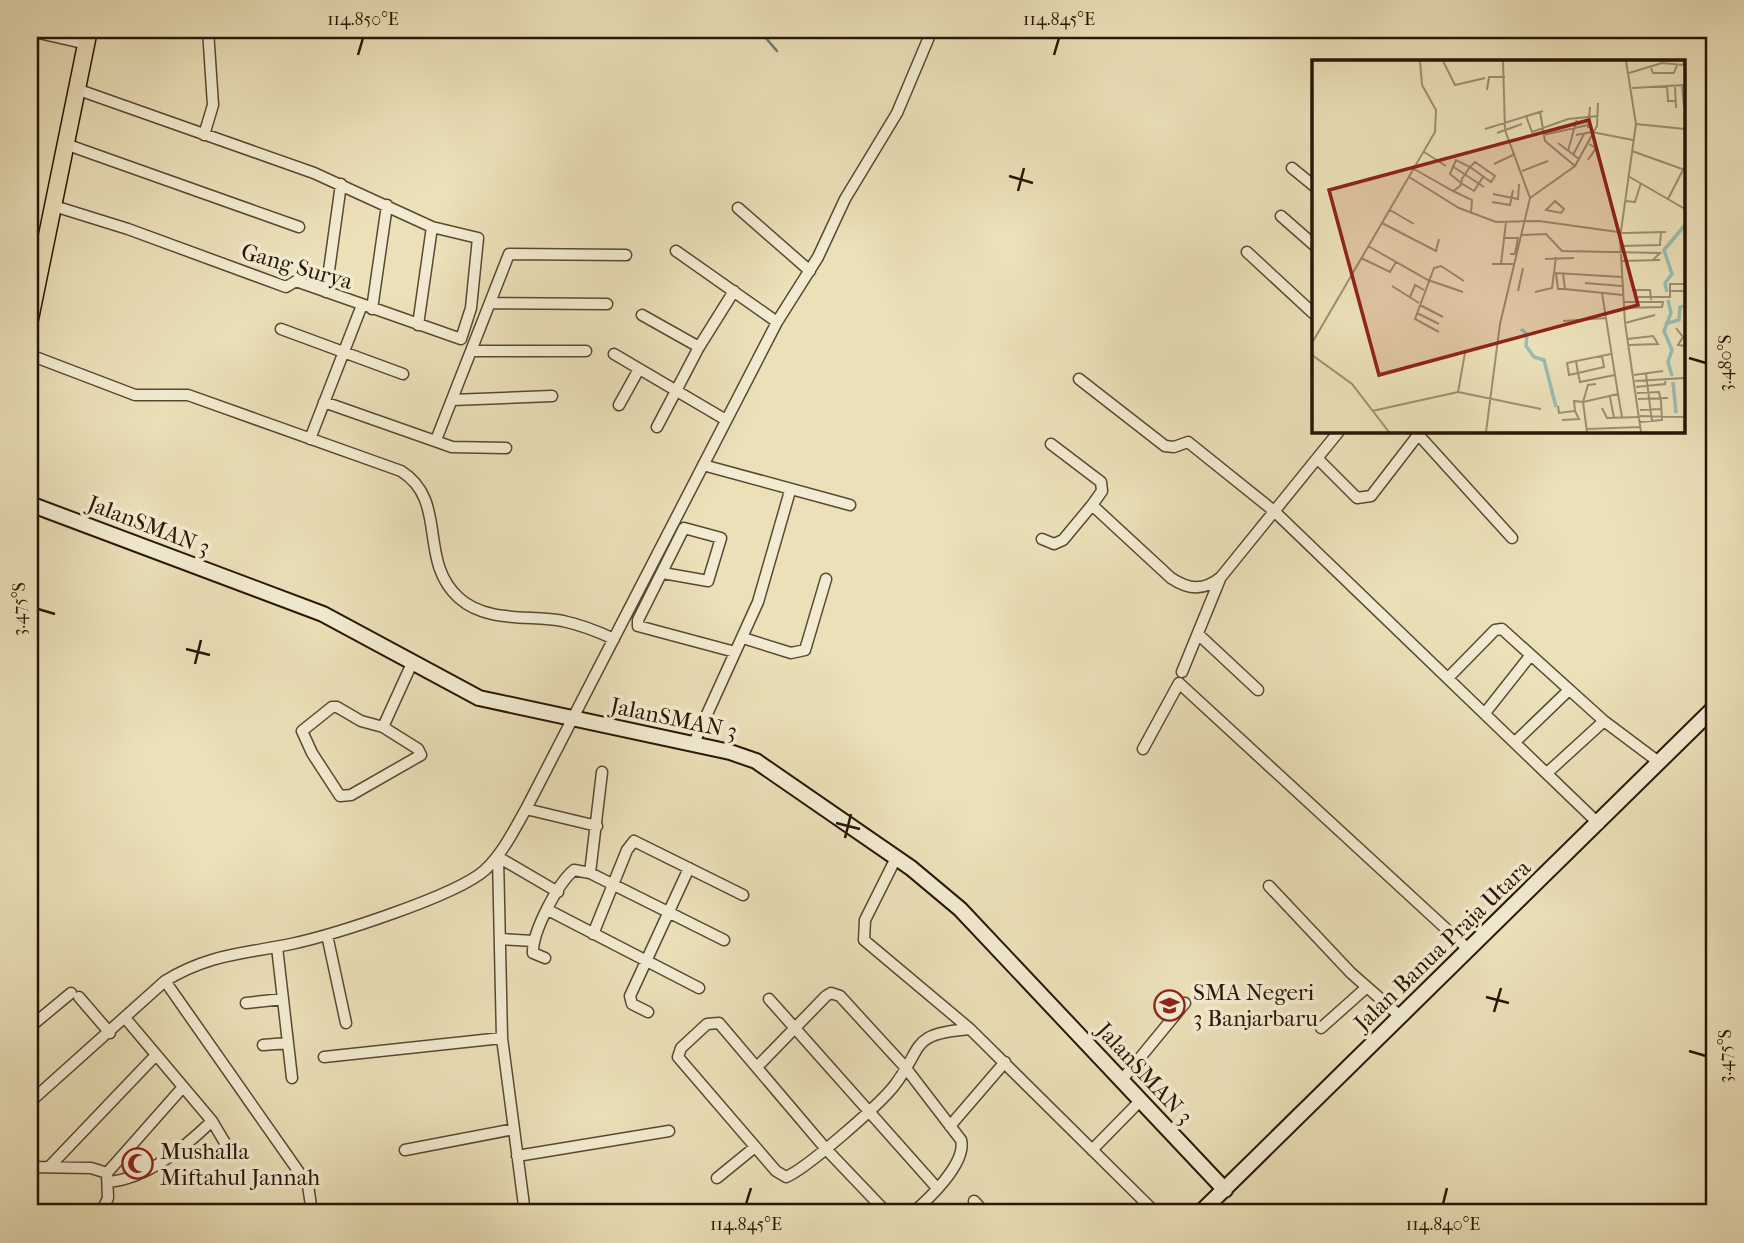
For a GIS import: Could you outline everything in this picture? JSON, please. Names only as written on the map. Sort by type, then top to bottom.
[{"type":"main road","points":[[31,309],[35,267],[54,206],[88,37]]},
{"type":"street","points":[[204,135],[213,105],[208,30]]},
{"type":"street","points":[[32,1095],[110,1033],[165,981],[219,955],[277,947],[327,936],[465,884],[498,857],[526,809],[777,323],[810,271],[845,200],[898,113],[932,30]]},
{"type":"street","points":[[30,31],[88,37]]},
{"type":"street","points":[[79,90],[341,184],[432,227],[476,235],[478,242],[471,308],[461,339]]},
{"type":"street","points":[[68,145],[299,227]]},
{"type":"street","points":[[1292,168],[1312,184]]},
{"type":"street","points":[[326,292],[341,184]]},
{"type":"street","points":[[310,439],[343,352],[367,307],[387,205]]},
{"type":"street","name":"Gang Surya","points":[[54,206],[128,229],[286,287],[296,281],[461,339],[472,347]]},
{"type":"street","points":[[738,208],[810,271]]},
{"type":"street","points":[[1281,216],[1312,243]]},
{"type":"street","points":[[418,325],[432,227]]},
{"type":"street","points":[[676,251],[777,323]]},
{"type":"street","points":[[1247,252],[1312,312]]},
{"type":"street","points":[[436,440],[509,254],[626,255]]},
{"type":"street","points":[[657,428],[699,347],[734,290]]},
{"type":"street","points":[[490,303],[607,304]]},
{"type":"street","points":[[642,315],[699,347]]},
{"type":"street","points":[[281,329],[403,374]]},
{"type":"street","points":[[472,347],[586,351]]},
{"type":"street","points":[[614,354],[726,420]]},
{"type":"street","points":[[30,355],[120,391],[145,396],[188,395],[391,467],[409,476],[427,502],[435,559],[442,580],[467,604],[507,617],[562,621],[614,639]]},
{"type":"street","points":[[619,405],[639,369]]},
{"type":"street","points":[[1079,379],[1165,446],[1174,447],[1188,442],[1274,511],[1599,824]]},
{"type":"street","points":[[452,400],[552,396]]},
{"type":"street","points":[[324,401],[452,447],[506,447]]},
{"type":"street","points":[[1182,673],[1221,577],[1338,432]]},
{"type":"street","points":[[1318,459],[1357,498],[1365,499],[1371,496],[1416,433],[1512,538]]},
{"type":"street","points":[[1042,539],[1054,544],[1063,540],[1102,491],[1101,482],[1051,444]]},
{"type":"street","points":[[703,465],[790,491],[850,505]]},
{"type":"street","points":[[693,745],[758,602],[790,491]]},
{"type":"street","name":"JalanSMAN 3","points":[[30,504],[323,614],[480,698],[756,761],[925,878],[960,909],[1225,1190]]},
{"type":"street","points":[[1092,505],[1181,585],[1201,588],[1221,577]]},
{"type":"street","points":[[663,573],[708,581],[721,538],[684,528],[638,626],[735,652]]},
{"type":"street","points":[[743,638],[791,653],[805,650],[825,579]]},
{"type":"street","points":[[1448,678],[1499,629],[1505,631],[1604,721],[1660,763]]},
{"type":"street","points":[[1198,634],[1258,690]]},
{"type":"street","points":[[1485,713],[1531,656]]},
{"type":"street","points":[[383,727],[413,662]]},
{"type":"street","points":[[1143,749],[1179,683],[1468,949]]},
{"type":"street","points":[[1515,742],[1569,690]]},
{"type":"street","points":[[332,707],[337,707],[360,721],[383,727],[418,750],[421,755],[346,797],[340,796],[312,753],[302,731],[332,707]]},
{"type":"street","name":"Jalan Banua Praja Utara","points":[[1200,1213],[1599,824],[1714,708]]},
{"type":"street","points":[[1546,773],[1604,721]]},
{"type":"street","points":[[590,873],[602,772]]},
{"type":"street","points":[[526,809],[597,826]]},
{"type":"street","points":[[593,934],[627,850],[634,841],[743,895]]},
{"type":"street","points":[[498,857],[558,892]]},
{"type":"street","points":[[498,857],[502,1038],[525,1213]]},
{"type":"street","points":[[897,858],[865,920],[864,940],[970,1029],[1156,1213]]},
{"type":"street","points":[[648,1012],[629,1001],[689,868]]},
{"type":"street","points":[[545,958],[533,953],[533,941],[558,892],[574,870],[590,873],[724,940]]},
{"type":"street","points":[[1269,886],[1367,987],[1400,1016]]},
{"type":"street","points":[[548,910],[699,988]]},
{"type":"street","points":[[327,936],[346,1023]]},
{"type":"street","points":[[500,939],[533,941]]},
{"type":"street","points":[[277,947],[292,1078]]},
{"type":"street","points":[[165,981],[309,1185],[312,1213]]},
{"type":"street","points":[[1321,1028],[1367,987]]},
{"type":"street","points":[[757,1067],[827,996],[835,993],[905,1068],[961,1140],[963,1151],[937,1188],[912,1213]]},
{"type":"street","points":[[30,1027],[75,995],[110,1033]]},
{"type":"street","points":[[246,1003],[283,999]]},
{"type":"street","points":[[769,999],[937,1188]]},
{"type":"street","points":[[1121,1081],[1185,1003]]},
{"type":"street","points":[[125,1019],[212,1121],[231,1153]]},
{"type":"street","points":[[887,1213],[826,1149],[715,1021],[707,1024],[679,1053],[709,1095],[786,1177],[826,1149],[893,1087],[918,1045],[929,1037],[970,1029]]},
{"type":"street","points":[[324,1057],[502,1038]]},
{"type":"street","points":[[263,1045],[288,1043]]},
{"type":"street","points":[[50,1166],[156,1055]]},
{"type":"street","points":[[950,1126],[1005,1062]]},
{"type":"street","points":[[101,1213],[108,1198],[108,1177],[183,1087]]},
{"type":"street","points":[[1092,1150],[1139,1101]]},
{"type":"street","points":[[30,1167],[100,1169],[108,1177],[121,1181],[155,1164],[194,1139],[212,1121]]},
{"type":"street","points":[[405,1150],[514,1129]]},
{"type":"street","points":[[517,1156],[669,1131]]},
{"type":"street","points":[[717,1178],[755,1147]]},
{"type":"street","points":[[974,1201],[985,1213]]},
{"type":"waterway","points":[[759,30],[777,51]]},
{"type":"place","name":"SMA Negeri 3 Banjarbaru","points":[[1170,1005]]},
{"type":"place","name":"Mushalla Miftahul Jannah","points":[[137,1164]]}]
